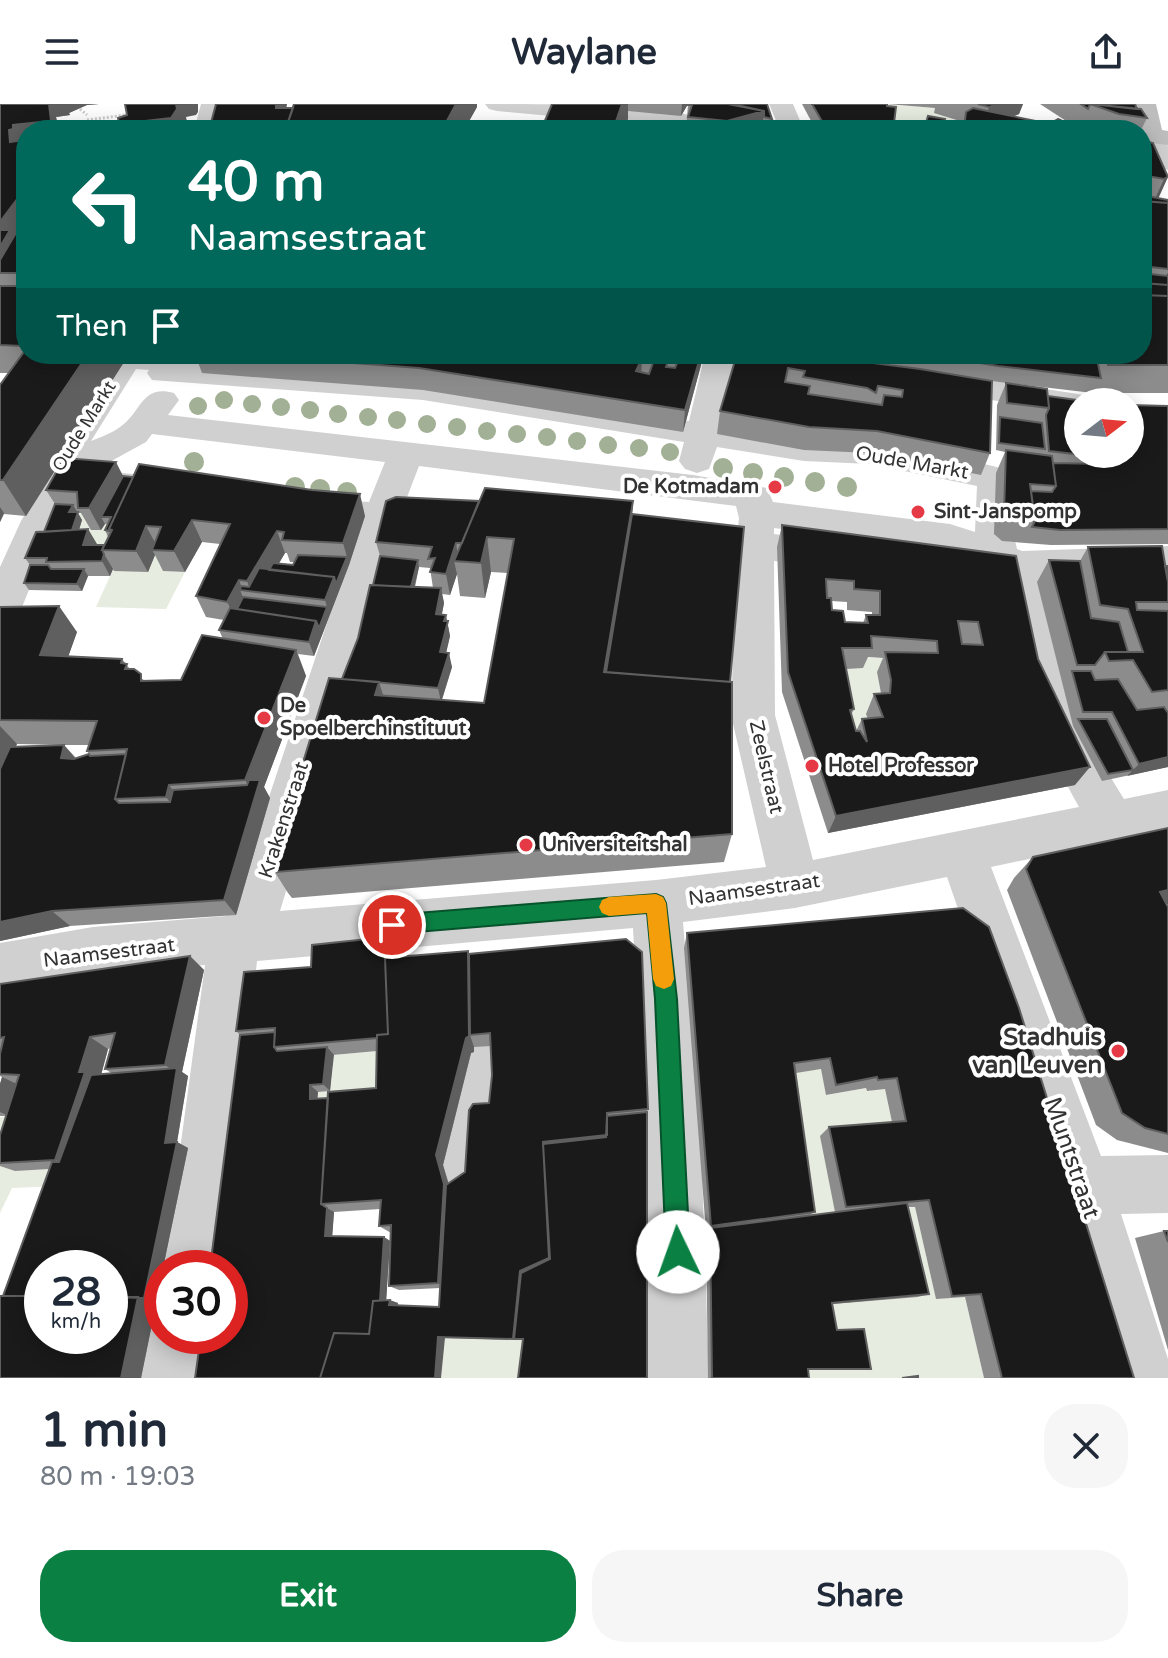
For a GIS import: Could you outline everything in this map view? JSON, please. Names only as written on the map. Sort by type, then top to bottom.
[{"type":"street","points":[[497,104],[674,120]]},
{"type":"street","points":[[1152,125],[1160,146]]},
{"type":"street","name":"Oude Markt","points":[[123,364],[52,477],[150,486],[319,512],[381,517],[950,537],[1010,561]]},
{"type":"street","name":"Oude Markt","points":[[168,364],[163,373],[185,364],[423,390],[804,450],[870,453],[995,478],[994,534],[1010,561]]},
{"type":"street","points":[[0,612],[39,521],[64,479],[85,459],[122,442],[146,423],[185,364]]},
{"type":"street","points":[[693,487],[702,433],[719,364]]},
{"type":"street","points":[[901,376],[1064,402]]},
{"type":"street","points":[[146,423],[407,452],[754,497],[756,532]]},
{"type":"street","points":[[381,517],[407,452]]},
{"type":"street","name":"Krakenstraat","points":[[191,1250],[208,1157],[232,956],[256,909],[381,517]]},
{"type":"street","name":"Zeelstraat","points":[[756,532],[753,715],[795,886]]},
{"type":"street","points":[[1113,822],[1089,783],[1059,722],[1043,679],[1010,561],[1168,560]]},
{"type":"street","name":"Naamsestraat","points":[[0,968],[93,951],[665,902],[795,886],[1168,810]]},
{"type":"street","name":"Muntstraat","points":[[959,851],[980,896],[1083,1185],[1142,1378]]},
{"type":"street","points":[[665,902],[666,999],[678,1252],[677,1378]]},
{"type":"street","points":[[481,916],[482,968]]},
{"type":"street","points":[[457,1164],[467,1101],[481,1081],[484,1046]]},
{"type":"street","points":[[1083,1185],[1168,1184]]},
{"type":"street","points":[[168,1378],[173,1354]]},
{"type":"path","points":[[80,109],[87,117],[134,113]]},
{"type":"shaded area","points":[[883,104],[936,108],[935,113],[957,120],[888,120]]},
{"type":"shaded area","points":[[77,513],[90,514],[101,530],[105,524],[115,525],[158,548],[164,571],[185,572],[166,609],[96,607],[117,561],[74,546]]},
{"type":"shaded area","points":[[863,657],[927,661],[883,700],[874,737],[853,739],[835,669]]},
{"type":"shaded area","points":[[386,1050],[386,1101],[317,1106],[318,1092],[330,1091],[334,1055]]},
{"type":"shaded area","points":[[821,1069],[827,1095],[866,1088],[867,1091],[885,1089],[894,1130],[835,1214],[805,1218],[786,1074]]},
{"type":"shaded area","points":[[9,1116],[67,1168],[60,1186],[12,1188],[0,1213],[0,1117]]},
{"type":"shaded area","points":[[915,1207],[936,1298],[965,1297],[984,1378],[802,1378],[801,1369],[830,1332],[825,1304],[918,1296],[898,1208]]},
{"type":"shaded area","points":[[445,1338],[525,1340],[520,1378],[441,1378]]},
{"type":"building","points":[[0,104],[49,104],[51,120],[16,120],[13,129],[9,130],[10,142],[16,141],[16,201],[0,222]]},
{"type":"building","points":[[125,104],[176,104],[177,109],[171,118],[118,120],[127,115]]},
{"type":"building","points":[[216,104],[276,104],[276,108],[293,108],[289,120],[212,120]]},
{"type":"building","points":[[294,104],[456,104],[447,120],[289,120]]},
{"type":"building","points":[[552,104],[622,104],[616,120],[545,120]]},
{"type":"building","points":[[728,104],[764,111],[731,120],[717,120],[688,117],[692,105],[688,105]]},
{"type":"building","points":[[732,104],[767,104],[772,119],[764,117],[764,111]]},
{"type":"building","points":[[812,104],[887,104],[896,107],[894,120],[821,120]]},
{"type":"building","points":[[1090,104],[1141,109],[1147,118],[1119,114]]},
{"type":"building","points":[[1091,104],[1135,104],[1137,109]]},
{"type":"building","points":[[973,108],[1031,120],[965,120],[966,112]]},
{"type":"building","points":[[928,116],[945,120],[927,120]]},
{"type":"building","points":[[1152,143],[1168,177],[1152,177]]},
{"type":"building","points":[[1152,197],[1168,200],[1168,203],[1152,202]]},
{"type":"building","points":[[1152,202],[1168,203],[1168,269],[1152,267]]},
{"type":"building","points":[[0,230],[10,230],[0,247]]},
{"type":"building","points":[[16,233],[16,273],[0,273],[0,260]]},
{"type":"building","points":[[1152,274],[1168,274],[1168,285],[1152,284]]},
{"type":"building","points":[[1152,284],[1168,285],[1168,296],[1152,295]]},
{"type":"building","points":[[0,286],[16,286],[16,346],[0,345]]},
{"type":"building","points":[[1152,295],[1168,296],[1168,365],[1108,365],[1152,364]]},
{"type":"building","points":[[16,363],[81,364],[3,480],[0,480],[0,385]]},
{"type":"building","points":[[366,364],[639,364],[636,371],[649,374],[653,364],[667,364],[666,367],[675,368],[677,364],[698,364],[685,410],[419,368]]},
{"type":"building","points":[[734,364],[881,364],[992,381],[990,453],[877,431],[809,427],[720,411]],"holes":[[[788,368],[805,371],[803,377],[867,388],[876,393],[878,386],[903,390],[902,397],[884,395],[882,405],[808,394],[810,386],[785,382]]]},
{"type":"building","points":[[986,364],[1098,364],[1101,378]]},
{"type":"building","points":[[1006,383],[1047,389],[1049,408],[1007,403]]},
{"type":"building","points":[[1048,396],[1064,398],[1064,453],[1049,451],[1046,415]]},
{"type":"building","points":[[1144,405],[1168,406],[1168,529],[1060,530],[1032,527],[1035,521],[1031,491],[1052,492],[1056,486],[1053,463],[1064,463],[1064,468],[1144,468]]},
{"type":"building","points":[[1000,417],[1042,423],[1045,449],[999,443]]},
{"type":"building","points":[[1006,450],[1052,456],[1056,486],[1030,484],[1035,521],[1013,519],[1004,512]]},
{"type":"building","points":[[64,458],[116,462],[89,508],[78,508],[77,492],[46,490]]},
{"type":"building","points":[[139,464],[312,490],[360,494],[343,543],[282,540],[284,532],[277,531],[247,581],[239,580],[227,602],[196,596],[230,524],[192,520],[174,551],[152,550],[161,527],[146,526],[136,551],[102,550]]},
{"type":"building","points":[[123,476],[133,477],[110,531],[105,530],[111,517],[101,517]]},
{"type":"building","points":[[485,488],[633,501],[604,672],[732,682],[732,834],[276,872],[271,866],[329,678],[379,682],[375,695],[484,703],[514,539],[487,537],[481,563],[454,561]]},
{"type":"building","points":[[396,497],[479,501],[462,543],[456,543],[446,574],[430,572],[435,558],[428,559],[432,547],[376,542],[386,501]]},
{"type":"building","points":[[55,504],[73,505],[69,512],[78,512],[72,530],[44,532]]},
{"type":"building","points":[[632,514],[744,527],[730,682],[606,672]]},
{"type":"building","points":[[782,525],[1016,556],[1038,659],[1090,767],[836,816],[788,672]],"holes":[[[826,579],[854,581],[854,589],[880,591],[880,615],[866,615],[868,623],[845,622],[843,611],[832,610],[831,598],[827,598]],[[958,621],[978,622],[983,645],[962,644]],[[871,636],[937,641],[938,653],[885,652],[891,680],[890,693],[874,694],[883,717],[862,719],[867,742],[860,731],[856,731],[850,710],[854,709],[842,648],[872,648]]]},
{"type":"building","points":[[88,529],[83,545],[104,545],[102,561],[46,562],[47,558],[25,558],[36,532]]},
{"type":"building","points":[[1162,546],[1168,602],[1136,602],[1137,610],[1168,611],[1168,690],[1152,692],[1133,660],[1109,661],[1105,652],[1143,652],[1128,609],[1100,605],[1088,547]]},
{"type":"building","points":[[298,555],[347,557],[336,584],[334,577],[269,570],[273,563],[293,565]]},
{"type":"building","points":[[380,556],[418,560],[411,587],[373,585]]},
{"type":"building","points":[[1049,560],[1080,561],[1091,618],[1119,622],[1128,652],[1105,652],[1095,665],[1077,665]]},
{"type":"building","points":[[30,565],[48,565],[51,569],[84,569],[77,584],[24,583]]},
{"type":"building","points":[[259,568],[334,577],[325,600],[240,590],[241,586],[249,587]]},
{"type":"building","points":[[370,585],[441,588],[436,614],[446,615],[444,621],[448,621],[440,652],[449,653],[438,688],[342,679],[358,638]]},
{"type":"building","points":[[243,597],[327,607],[319,628],[316,621],[237,609]]},
{"type":"building","points":[[59,606],[40,655],[122,659],[121,663],[127,664],[125,669],[134,669],[141,674],[141,681],[181,680],[202,635],[296,650],[245,780],[169,785],[166,797],[115,799],[127,749],[87,751],[97,721],[0,720],[0,607]]},
{"type":"building","points":[[230,608],[316,621],[309,642],[219,630]]},
{"type":"building","points":[[1072,671],[1091,671],[1095,680],[1118,679],[1137,710],[1164,707],[1168,713],[1168,757],[1139,764],[1112,712],[1083,712]]},
{"type":"building","points":[[1078,719],[1107,719],[1133,770],[1108,774]]},
{"type":"building","points":[[64,745],[61,758],[126,754],[115,799],[119,803],[170,802],[173,790],[247,785],[249,780],[260,780],[224,900],[52,911],[0,922],[0,769],[10,747]]},
{"type":"building","name":"Stadhuis van Leuven","points":[[1168,828],[1168,890],[1160,892],[1168,907],[1168,1134],[1145,1128],[1122,1113],[1026,869],[1033,857]]},
{"type":"building","points":[[963,908],[989,927],[1019,1008],[1134,1378],[1002,1378],[981,1294],[952,1296],[929,1200],[846,1207],[829,1127],[906,1121],[897,1078],[878,1080],[877,1077],[836,1085],[830,1058],[794,1063],[815,1212],[711,1226],[687,933]]},
{"type":"building","points":[[386,937],[388,1034],[377,1035],[377,1038],[274,1047],[275,1028],[236,1031],[244,972],[311,967],[312,945]]},
{"type":"building","points":[[626,939],[642,952],[648,1109],[607,1113],[607,1135],[543,1142],[549,1258],[520,1271],[513,1339],[438,1337],[435,1378],[320,1378],[334,1333],[369,1334],[373,1301],[390,1300],[389,1305],[439,1307],[446,1185],[465,1172],[469,1110],[473,1104],[489,1103],[492,1075],[490,1033],[470,1035],[469,954]]},
{"type":"building","points":[[468,951],[469,1036],[436,1155],[444,1184],[438,1283],[389,1286],[391,1225],[379,1226],[381,1200],[321,1204],[328,1092],[376,1088],[377,1035],[388,1034],[385,958]]},
{"type":"building","points":[[190,956],[165,1065],[105,1069],[115,1033],[90,1037],[79,1072],[85,1072],[55,1160],[0,1163],[0,1135],[19,1075],[0,1074],[4,1037],[0,1038],[0,984]]},
{"type":"building","points":[[275,1032],[274,1047],[277,1051],[327,1047],[323,1084],[310,1085],[310,1099],[328,1098],[321,1204],[327,1208],[325,1236],[384,1237],[380,1301],[373,1301],[369,1334],[334,1333],[320,1378],[195,1378],[198,1354],[248,1354],[248,1250],[212,1250],[240,1035]]},
{"type":"building","points":[[177,1068],[165,1143],[177,1142],[154,1250],[144,1250],[144,1298],[128,1298],[128,1250],[24,1250],[24,1296],[3,1296],[52,1162],[59,1162],[91,1075]]},
{"type":"building","points":[[647,1112],[647,1378],[518,1378],[523,1339],[514,1339],[521,1273],[550,1259],[543,1144],[606,1137],[607,1116]]},
{"type":"building","points":[[907,1203],[929,1294],[832,1303],[837,1330],[864,1329],[871,1369],[808,1369],[809,1378],[712,1378],[710,1228]]},
{"type":"building","points":[[0,1296],[24,1296],[24,1354],[126,1354],[121,1378],[0,1378]]},
{"type":"building","points":[[128,1297],[138,1297],[128,1345]]},
{"type":"slow traffic","points":[[609,907],[656,903],[664,979]]},
{"type":"place","name":"De Kotmadam","points":[[775,487]]},
{"type":"place","name":"Sint-Janspomp","points":[[918,512]]},
{"type":"place","name":"De Spoelberchinstituut","points":[[264,718]]},
{"type":"place","name":"Hotel Professor","points":[[812,766]]},
{"type":"place","name":"Universiteitshal","points":[[526,845]]},
{"type":"place","name":"Stadhuis van Leuven","points":[[1118,1051]]},
{"type":"route","points":[[392,925],[656,903],[666,999],[678,1252]]}]
